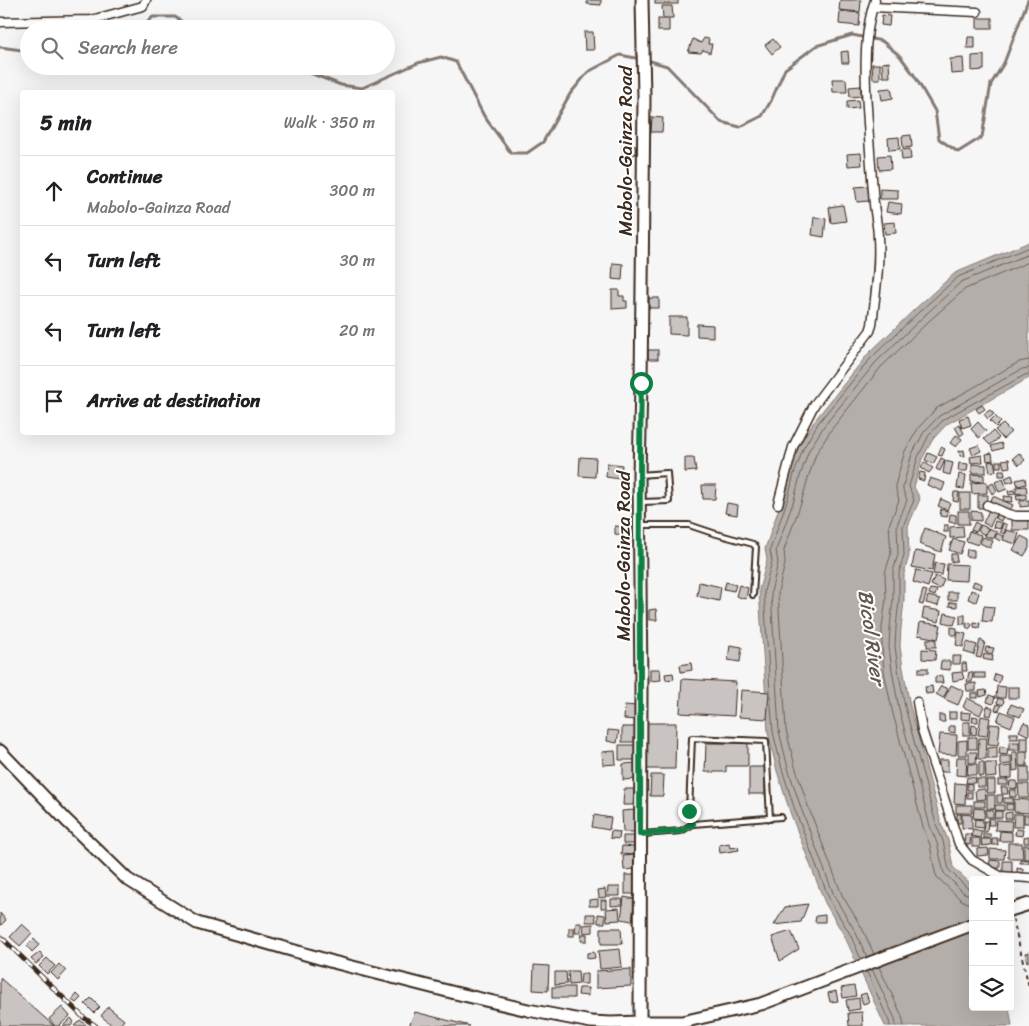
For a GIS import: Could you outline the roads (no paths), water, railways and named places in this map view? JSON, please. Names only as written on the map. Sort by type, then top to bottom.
[{"type":"main road","name":"Mabolo-Gainza Road","points":[[640,1022],[639,476],[642,363],[644,97],[642,0]]},
{"type":"main road","points":[[0,752],[128,880],[197,923],[342,964],[528,1010],[591,1022],[611,1024],[682,1022],[761,1004],[969,925]]},
{"type":"main road","points":[[1014,912],[1029,904]]},
{"type":"street","points":[[91,20],[143,6],[146,0]]},
{"type":"street","points":[[778,504],[793,447],[814,405],[870,331],[872,325],[878,239],[867,108],[866,46],[874,3],[978,12]]},
{"type":"street","points":[[0,22],[20,22]]},
{"type":"street","points":[[988,505],[1008,514],[1029,516]]},
{"type":"street","points":[[917,702],[922,730],[959,844],[972,860],[1000,876],[1029,878]]},
{"type":"lane","points":[[639,476],[667,473],[669,501],[639,502]]},
{"type":"lane","points":[[640,525],[689,525],[753,544],[756,548],[753,595]]},
{"type":"lane","points":[[693,824],[689,811],[692,738],[766,741],[770,819]]},
{"type":"lane","points":[[640,834],[681,831],[693,824],[781,817]]},
{"type":"water","name":"Bicol River","points":[[1029,241],[1029,378],[947,424],[933,439],[922,459],[914,487],[920,499],[908,526],[909,556],[904,573],[900,646],[910,706],[941,823],[948,840],[953,867],[969,882],[969,1011],[1010,1011],[1012,1026],[885,1026],[845,937],[825,903],[790,812],[777,771],[768,732],[759,590],[767,560],[765,549],[799,445],[815,420],[868,354],[955,273]]},
{"type":"waterway","points":[[647,60],[667,66],[721,122],[740,127],[762,116],[785,69],[816,46],[852,35],[882,41],[900,56],[914,75],[935,111],[939,139],[958,152],[982,137],[991,84],[1004,63],[1028,0]]},
{"type":"waterway","points":[[149,20],[153,17],[175,17],[180,20]]},
{"type":"waterway","points":[[0,47],[20,50]]},
{"type":"waterway","points":[[395,73],[418,63],[441,57],[456,62],[484,116],[511,153],[527,153],[543,142],[570,94],[588,72],[620,55],[641,59]]},
{"type":"waterway","points":[[315,75],[341,85],[362,88],[391,75]]},
{"type":"railway","points":[[0,936],[83,1017],[96,1026]]}]
